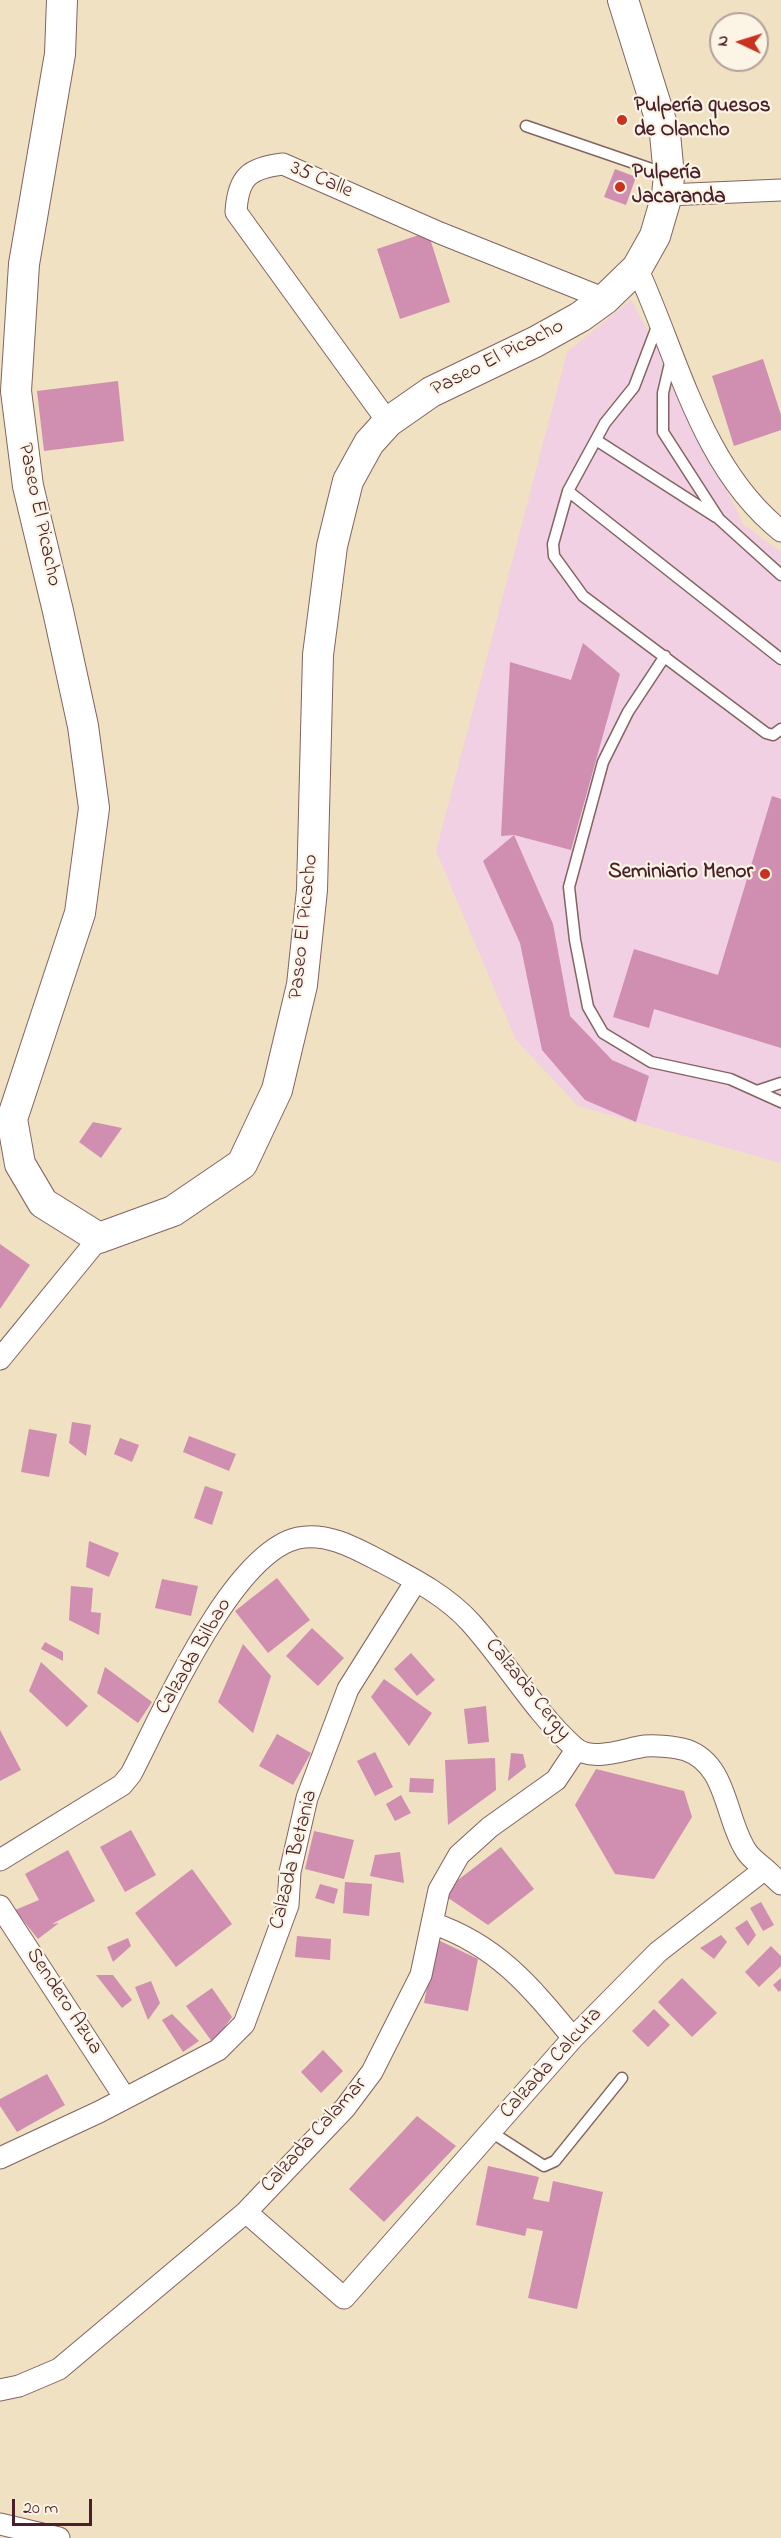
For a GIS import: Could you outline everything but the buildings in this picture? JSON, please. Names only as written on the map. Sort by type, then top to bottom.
[{"type":"street","name":"Paseo El Picacho","points":[[62,0],[60,54],[24,264],[16,392],[28,486],[82,726],[94,808],[81,913],[12,1119],[20,1164],[43,1203],[99,1238],[174,1210],[242,1164],[277,1090],[302,985],[311,902],[318,655],[332,546],[348,481],[369,443],[388,422],[431,392],[536,342],[580,317],[604,299],[637,268],[655,236],[668,185],[665,134],[620,7]]},
{"type":"street","name":"35 Calle","points":[[388,422],[236,212],[237,192],[247,175],[261,166],[283,164],[440,234],[604,299]]},
{"type":"street","points":[[668,185],[781,190]]},
{"type":"street","points":[[637,268],[660,319],[672,356],[718,459],[751,500],[781,531]]},
{"type":"street","points":[[0,1359],[99,1238]]},
{"type":"street","name":"Calzada Bilbao","points":[[0,1860],[122,1785],[213,1616],[244,1577],[274,1548],[297,1538],[325,1536],[416,1581]]},
{"type":"street","name":"Calzada Cergy","points":[[416,1581],[470,1621],[550,1723],[576,1750],[598,1755],[648,1746],[687,1750],[712,1766],[730,1817],[746,1851],[765,1869]]},
{"type":"street","name":"Calzada Betania","points":[[0,2158],[218,2050],[244,2024],[288,1905],[290,1872],[307,1798],[348,1689],[416,1581]]},
{"type":"street","name":"Calzada Calamar","points":[[0,2390],[19,2386],[59,2369],[246,2212],[345,2108],[372,2072],[421,1975],[439,1890],[459,1855],[490,1827],[556,1780],[576,1750]]},
{"type":"street","points":[[765,1869],[781,1884]]},
{"type":"street","name":"Calzada Calcuta","points":[[246,2212],[344,2298],[573,2038],[658,1952],[765,1869]]},
{"type":"street","name":"Sendero Azua","points":[[0,1906],[125,2098]]},
{"type":"street","points":[[432,1923],[472,1940],[513,1969],[573,2038]]},
{"type":"street","points":[[0,2524],[59,2538]]},
{"type":"lane","points":[[526,126],[668,185]]},
{"type":"lane","points":[[660,319],[634,387],[605,423],[568,491],[553,544],[554,556],[583,596],[766,733],[773,735],[781,729]]},
{"type":"lane","points":[[672,356],[663,393],[663,432],[719,519]]},
{"type":"lane","points":[[596,440],[719,519],[781,575]]},
{"type":"lane","points":[[568,491],[781,659]]},
{"type":"lane","points":[[665,657],[628,712],[603,762],[569,887],[575,940],[588,1007],[603,1033],[651,1062],[730,1078],[781,1102]]},
{"type":"lane","points":[[757,1091],[781,1083]]},
{"type":"lane","points":[[491,2132],[544,2166],[555,2161],[622,2078]]},
{"type":"shaded area","points":[[631,300],[674,379],[743,524],[781,552],[781,1163],[578,1106],[516,1040],[436,851],[567,352]]},
{"type":"place","name":"Pulpería quesos de Olancho","points":[[622,120]]},
{"type":"place","name":"Pulpería Jacaranda","points":[[620,187]]},
{"type":"place","name":"Seminiario Menor","points":[[765,874]]}]
